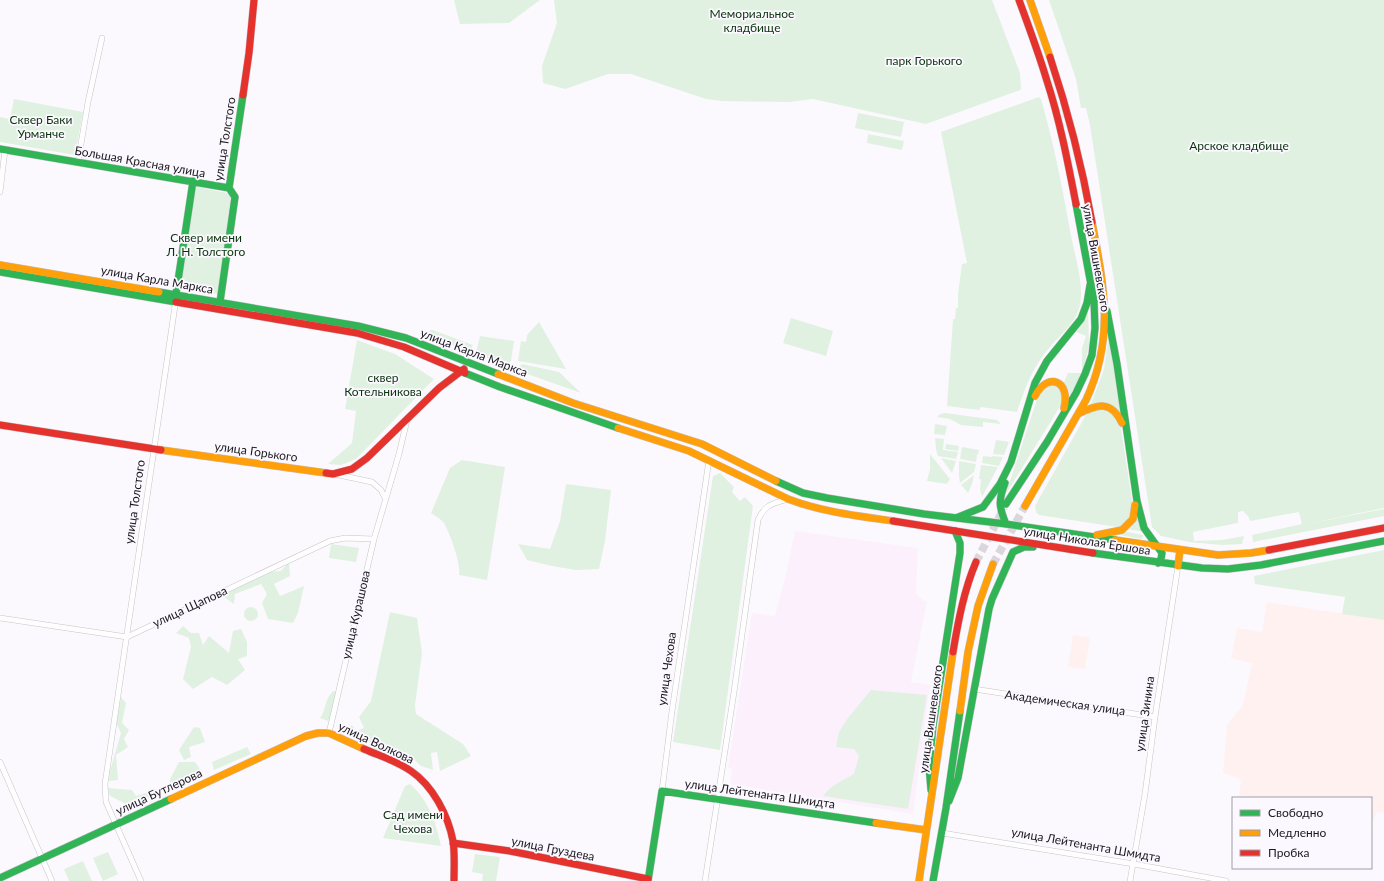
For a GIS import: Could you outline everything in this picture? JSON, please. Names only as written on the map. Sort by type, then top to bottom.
[{"type":"main road","name":"улица Толстого","points":[[220,302],[235,197],[229,188],[249,53],[254,0]]},
{"type":"main road","name":"улица Вишневского","points":[[1006,504],[1056,428],[1078,389],[1092,356],[1095,319],[1090,282],[1066,155],[1055,109],[1019,0]]},
{"type":"main road","name":"улица Вишневского","points":[[1025,506],[1078,414],[1097,374],[1103,350],[1105,321],[1101,277],[1093,227],[1078,153],[1051,59],[1030,0]]},
{"type":"main road","name":"Большая Красная улица","points":[[2,150],[229,188]]},
{"type":"main road","name":"улица Толстого","points":[[176,298],[193,182]]},
{"type":"main road","name":"улица Карла Маркса","points":[[0,265],[357,333],[394,344],[500,387],[587,418],[666,443],[709,460],[788,499]]},
{"type":"main road","name":"улица Карла Маркса","points":[[0,272],[176,298],[220,302],[358,326],[406,338],[573,403],[702,444],[772,480],[803,493],[924,514]]},
{"type":"main road","points":[[1101,277],[1117,364],[1137,502],[1144,528],[1159,547],[1162,556],[1158,563]]},
{"type":"main road","points":[[956,518],[983,507],[1000,484],[1011,462],[1035,383],[1047,361],[1081,319],[1087,303],[1090,282]]},
{"type":"main road","name":"улица Горького","points":[[0,425],[154,449],[333,474],[352,469],[367,458],[440,388],[463,371],[468,362]]},
{"type":"main road","points":[[1006,524],[1000,508],[999,496],[1015,463],[1037,390],[1041,385],[1048,382],[1057,383],[1062,386],[1067,396],[1067,402],[1056,428]]},
{"type":"main road","points":[[1078,414],[1091,407],[1102,405],[1112,408],[1120,416],[1124,428],[1135,503],[1133,519],[1122,530],[1101,535],[1085,536]]},
{"type":"main road","name":"улица Николая Ершова","points":[[788,499],[822,510],[1158,563],[1202,568],[1228,569],[1261,565],[1384,541]]},
{"type":"main road","name":"улица Николая Ершова","points":[[924,514],[1006,524],[1218,555],[1251,553],[1384,528]]},
{"type":"main road","points":[[931,795],[929,767],[932,726],[960,553],[960,543],[955,531]]},
{"type":"main road","points":[[946,808],[958,778],[992,599],[1013,552],[1024,547],[1047,546]]},
{"type":"main road","name":"улица Зинина","points":[[1178,566],[1180,550]]},
{"type":"main road","name":"улица Вишневского","points":[[919,881],[957,628],[969,578],[976,562]]},
{"type":"main road","points":[[933,881],[946,808],[968,652],[978,606],[992,564]]},
{"type":"main road","name":"улица Бутлерова","points":[[0,878],[306,736],[318,733],[329,733]]},
{"type":"main road","name":"улица Волкова","points":[[329,733],[414,772],[424,781],[433,792],[450,829],[453,843],[454,881]]},
{"type":"main road","name":"улица Лейтенанта Шмидта","points":[[662,791],[926,830]]},
{"type":"main road","name":"улица Чехова","points":[[648,880],[662,791]]},
{"type":"main road","name":"улица Груздева","points":[[453,843],[510,851],[648,880]]},
{"type":"street","points":[[78,162],[88,102],[102,38]]},
{"type":"street","points":[[0,192],[2,150]]},
{"type":"street","name":"улица Толстого","points":[[141,881],[106,802],[105,784],[176,298]]},
{"type":"street","name":"улица Курашова","points":[[329,733],[374,539],[407,419]]},
{"type":"street","name":"улица Чехова","points":[[662,791],[672,711],[709,460]]},
{"type":"street","points":[[333,474],[372,482],[381,490],[385,498]]},
{"type":"street","points":[[705,881],[758,520],[766,506],[788,499]]},
{"type":"street","name":"улица Щапова","points":[[127,637],[330,541],[346,538],[374,539]]},
{"type":"street","name":"улица Зинина","points":[[1130,881],[1145,794],[1178,566]]},
{"type":"street","points":[[0,618],[127,637]]},
{"type":"street","name":"Академическая улица","points":[[974,689],[1155,717]]},
{"type":"street","points":[[0,762],[52,881]]},
{"type":"street","name":"улица Лейтенанта Шмидта","points":[[942,833],[1134,864],[1226,881]]},
{"type":"shaded area","points":[[795,531],[918,548],[916,594],[924,601],[927,601],[911,682],[930,685],[913,814],[730,784],[732,769],[728,768],[752,613],[775,616]]},
{"type":"shaded area","points":[[1267,602],[1384,620],[1384,813],[1377,812],[1373,820],[1372,797],[1239,796],[1241,781],[1238,778],[1223,773],[1227,725],[1243,705],[1252,663],[1231,658],[1237,628],[1262,632]]},
{"type":"shaded area","points":[[1073,635],[1090,637],[1085,669],[1068,667]]},
{"type":"green space","points":[[454,0],[540,0],[509,23],[460,24]]},
{"type":"green space","name":"парк Горького","points":[[554,0],[992,0],[1020,73],[1021,89],[926,124],[813,99],[789,102],[722,101],[706,99],[631,74],[608,74],[565,89],[543,83],[542,66],[557,23]]},
{"type":"green space","name":"Арское кладбище","points":[[1049,0],[1384,0],[1384,508],[1302,525],[1384,509],[1384,516],[1253,542],[1252,535],[1302,524],[1299,512],[1250,521],[1248,516],[1243,511],[1238,512],[1238,523],[1193,532],[1194,541],[1222,540],[1244,536],[1242,544],[1222,545],[1189,542],[1161,536],[1152,527],[1090,125],[1086,108],[1081,108],[1076,79]]},
{"type":"green space","points":[[1039,97],[1046,116],[1054,150],[1079,272],[1081,301],[1079,309],[1072,323],[1044,354],[1034,370],[1026,386],[1017,412],[981,407],[979,410],[947,406],[953,319],[955,319],[956,308],[958,308],[958,294],[962,264],[967,263],[941,132]]},
{"type":"green space","name":"Сквер Баки Урманче","points":[[14,99],[83,112],[75,155],[0,142],[0,117],[10,119]]},
{"type":"green space","points":[[858,113],[904,122],[901,137],[855,128]]},
{"type":"green space","points":[[868,134],[904,141],[902,150],[867,143]]},
{"type":"green space","name":"Сквер имени Л. Н. Толстого","points":[[197,187],[227,193],[231,196],[218,294],[180,287],[194,190]]},
{"type":"green space","points":[[1088,308],[1089,345],[1083,373],[1082,348],[1086,336],[1076,332],[1082,324]]},
{"type":"green space","points":[[791,318],[833,331],[826,356],[783,343]]},
{"type":"green space","points":[[539,322],[566,369],[518,361],[521,341],[526,342],[527,335]]},
{"type":"green space","points":[[430,330],[473,345],[470,350],[467,351],[427,335]]},
{"type":"green space","points":[[480,336],[514,341],[511,361],[505,365],[476,353]]},
{"type":"green space","name":"сквер Котельникова","points":[[357,340],[395,354],[434,379],[356,459],[341,465],[328,464],[352,443],[356,411],[345,409]]},
{"type":"green space","points":[[1108,341],[1110,341],[1121,415],[1105,402],[1091,404],[1104,369]]},
{"type":"green space","points":[[522,364],[559,372],[581,393],[516,370]]},
{"type":"green space","points":[[1068,373],[1082,373],[1070,395],[1068,389],[1046,381],[1047,379],[1053,378],[1064,382]]},
{"type":"green space","points":[[1051,385],[1059,388],[1062,392],[1064,400],[1001,502],[1011,478],[1039,393],[1046,386]]},
{"type":"green space","points":[[1108,408],[1120,422],[1132,500],[1132,512],[1129,518],[1122,527],[1117,527],[1039,515],[1036,512],[1035,506],[1087,413],[1093,409]]},
{"type":"green space","points":[[945,413],[997,420],[1001,424],[983,422],[983,427],[961,425],[950,419],[937,417],[940,414]]},
{"type":"green space","points":[[935,424],[947,426],[945,435],[934,434]]},
{"type":"green space","points":[[935,438],[944,439],[943,450],[958,452],[956,459],[938,456]]},
{"type":"green space","points":[[996,440],[1009,442],[1004,455],[993,454]]},
{"type":"green space","points":[[946,444],[959,446],[958,451],[945,449]]},
{"type":"green space","points":[[962,447],[979,450],[978,455],[961,452]]},
{"type":"green space","points":[[961,452],[977,455],[976,462],[960,459]]},
{"type":"green space","points":[[930,454],[950,479],[947,484],[927,481],[930,469]]},
{"type":"green space","points":[[983,456],[1003,457],[999,466],[982,463]]},
{"type":"green space","points":[[941,458],[956,461],[952,473]]},
{"type":"green space","points":[[462,460],[505,467],[487,580],[459,575],[457,556],[444,523],[431,513],[450,468]]},
{"type":"green space","points":[[959,461],[976,464],[974,472],[960,483],[959,477]]},
{"type":"green space","points":[[981,465],[998,467],[982,497],[980,489],[981,479],[979,479]]},
{"type":"green space","points":[[720,473],[734,487],[732,492],[740,501],[745,497],[753,506],[720,750],[673,742],[713,476]]},
{"type":"green space","points":[[974,475],[972,484],[968,493],[961,485]]},
{"type":"green space","points":[[566,484],[611,490],[605,541],[599,569],[576,570],[527,560],[518,544],[550,549],[560,521]]},
{"type":"green space","points":[[1136,501],[1145,532],[1126,529]]},
{"type":"green space","points":[[1123,531],[1143,535],[1143,537],[1141,539],[1115,534]]},
{"type":"green space","points":[[331,544],[359,548],[356,562],[329,558]]},
{"type":"green space","points":[[1384,550],[1384,620],[1342,614],[1345,597],[1255,584],[1254,576]]},
{"type":"green space","points":[[289,562],[290,576],[274,584],[280,596],[304,586],[298,613],[293,623],[268,619],[262,603],[267,594],[261,584],[235,594],[234,604],[220,594],[265,572],[281,571]]},
{"type":"green space","points":[[251,607],[256,609],[258,614],[256,619],[251,621],[246,619],[244,614],[246,609]]},
{"type":"green space","points":[[390,612],[417,618],[422,653],[415,705],[416,714],[463,744],[471,756],[440,771],[437,752],[431,753],[433,770],[421,766],[406,752],[375,752],[372,743],[353,736],[348,729],[352,725],[356,731],[364,728],[359,717],[371,701]]},
{"type":"green space","points":[[183,626],[191,633],[199,633],[203,645],[209,636],[229,653],[233,631],[241,629],[247,642],[247,656],[238,659],[245,670],[227,685],[212,677],[193,689],[183,679],[191,647],[189,638],[176,633]]},
{"type":"green space","points":[[871,690],[927,695],[908,809],[823,796],[833,786],[854,774],[859,756],[854,749],[836,747],[839,732],[848,718]]},
{"type":"green space","points":[[333,691],[340,694],[336,709],[328,721],[320,718],[328,698]]},
{"type":"green space","points":[[121,697],[126,703],[122,723],[129,730],[124,739],[128,747],[116,755],[118,780],[109,781],[110,771],[121,733],[116,722]]},
{"type":"green space","points":[[194,727],[200,728],[205,742],[189,747],[191,757],[184,760],[179,750]]},
{"type":"green space","points":[[247,747],[251,754],[214,770],[212,762]]},
{"type":"green space","points":[[179,762],[195,762],[204,775],[194,778],[190,784],[173,783],[169,781]]},
{"type":"green space","name":"Сад имени Чехова","points":[[410,784],[422,797],[431,812],[441,846],[383,838],[405,786]]},
{"type":"green space","points":[[108,788],[132,790],[136,796],[149,792],[154,796],[128,805],[110,796]]},
{"type":"green space","points":[[108,852],[118,874],[103,881],[93,858]]},
{"type":"green space","points":[[475,854],[500,857],[496,881],[482,881],[483,874],[472,872]]},
{"type":"green space","points":[[83,861],[92,881],[69,881],[64,869]]},
{"type":"tunnel","points":[[993,564],[1025,506]]},
{"type":"tunnel","points":[[976,562],[1004,508]]},
{"type":"traffic: fast","points":[[220,302],[235,197],[229,188],[243,95]]},
{"type":"traffic: fast","points":[[0,149],[229,188]]},
{"type":"traffic: fast","points":[[176,294],[193,181]]},
{"type":"traffic: fast","points":[[1006,504],[1047,442],[1076,393],[1092,355],[1095,328],[1094,301],[1076,204]]},
{"type":"traffic: fast","points":[[0,272],[176,302]]},
{"type":"traffic: fast","points":[[956,518],[983,507],[1000,484],[1011,462],[1035,383],[1047,361],[1081,319],[1087,303],[1090,285]]},
{"type":"traffic: fast","points":[[159,292],[358,326],[406,338],[498,374]]},
{"type":"traffic: fast","points":[[1107,311],[1117,364],[1137,501],[1144,528],[1162,553],[1161,559],[1158,563]]},
{"type":"traffic: fast","points":[[465,373],[500,387],[618,428]]},
{"type":"traffic: fast","points":[[776,481],[803,493],[827,498],[924,514],[1115,540]]},
{"type":"traffic: fast","points":[[1005,483],[1000,504],[1006,524]]},
{"type":"traffic: fast","points":[[931,790],[929,767],[933,726],[960,553],[960,543],[955,531]]},
{"type":"traffic: fast","points":[[1093,553],[1202,568],[1228,569],[1261,565],[1384,541]]},
{"type":"traffic: fast","points":[[949,801],[958,778],[992,599],[1013,552],[1024,547],[1033,547]]},
{"type":"traffic: fast","points":[[933,881],[946,808],[960,711]]},
{"type":"traffic: fast","points":[[648,881],[662,791],[876,823]]},
{"type":"traffic: fast","points":[[0,878],[171,799]]},
{"type":"traffic: slow","points":[[1030,0],[1050,57]]},
{"type":"traffic: slow","points":[[1025,506],[1086,400],[1095,377],[1101,355],[1104,333],[1103,290],[1092,222]]},
{"type":"traffic: slow","points":[[0,265],[159,292]]},
{"type":"traffic: slow","points":[[498,374],[573,403],[702,444],[776,481]]},
{"type":"traffic: slow","points":[[1035,396],[1040,388],[1046,384],[1057,382],[1064,391],[1064,408]]},
{"type":"traffic: slow","points":[[1078,414],[1098,406],[1109,407],[1118,416],[1122,423]]},
{"type":"traffic: slow","points":[[618,428],[689,451],[788,499],[840,513],[893,521]]},
{"type":"traffic: slow","points":[[161,450],[326,473]]},
{"type":"traffic: slow","points":[[1097,535],[1122,530],[1133,519],[1135,505]]},
{"type":"traffic: slow","points":[[1115,540],[1218,555],[1251,553],[1269,550]]},
{"type":"traffic: slow","points":[[1178,566],[1180,550]]},
{"type":"traffic: slow","points":[[960,711],[968,652],[978,606],[993,564]]},
{"type":"traffic: slow","points":[[919,881],[953,652]]},
{"type":"traffic: slow","points":[[171,799],[306,736],[318,733],[329,733],[364,749]]},
{"type":"traffic: slow","points":[[876,823],[926,830]]},
{"type":"traffic: jam","points":[[243,95],[254,0]]},
{"type":"traffic: jam","points":[[1019,0],[1052,96],[1076,204]]},
{"type":"traffic: jam","points":[[1050,57],[1074,139],[1092,222]]},
{"type":"traffic: jam","points":[[176,302],[357,333],[404,347],[465,373]]},
{"type":"traffic: jam","points":[[326,473],[333,474],[352,469],[367,458],[439,388],[464,369]]},
{"type":"traffic: jam","points":[[0,425],[161,450]]},
{"type":"traffic: jam","points":[[893,521],[1093,553]]},
{"type":"traffic: jam","points":[[1269,550],[1384,528]]},
{"type":"traffic: jam","points":[[953,652],[959,618],[976,562]]},
{"type":"traffic: jam","points":[[364,749],[406,767],[419,777],[433,793],[443,811],[451,831],[454,851],[454,881]]},
{"type":"traffic: jam","points":[[453,843],[510,851],[648,879]]},
{"type":"park label","name":"Мемориальное кладбище","points":[[752,21]]}]
